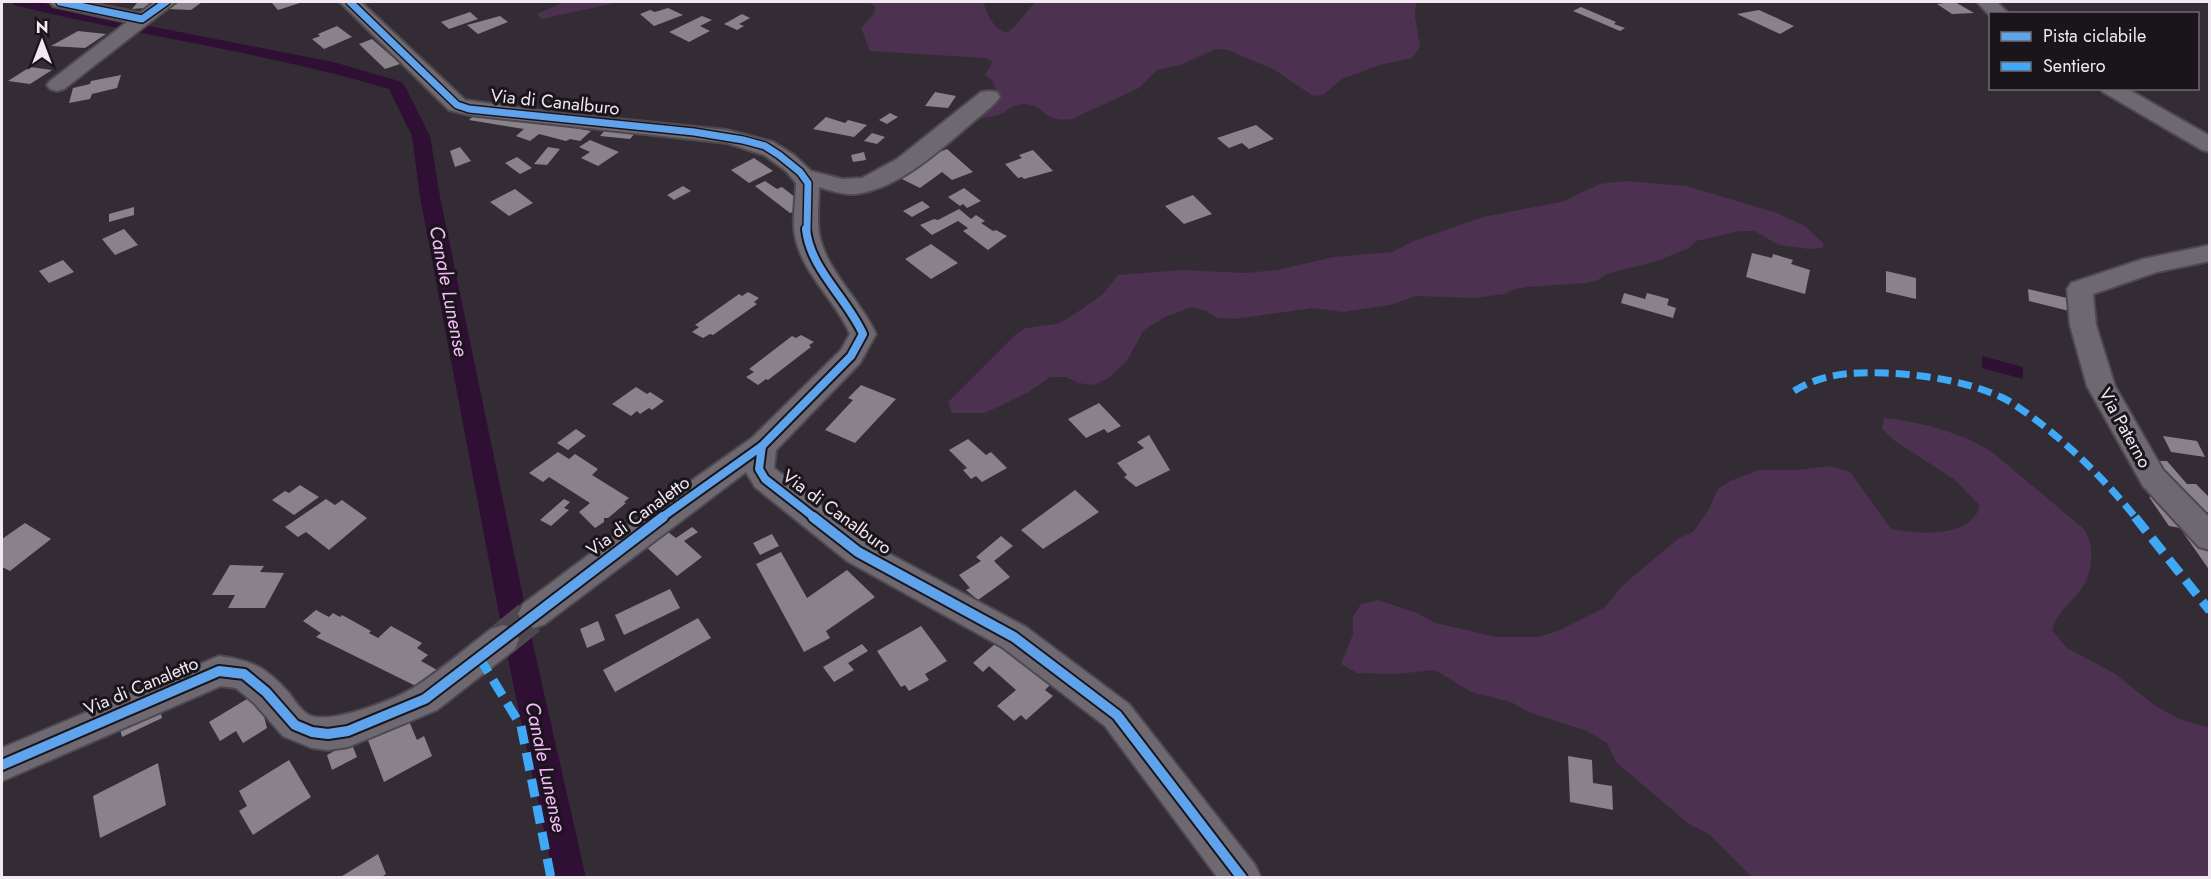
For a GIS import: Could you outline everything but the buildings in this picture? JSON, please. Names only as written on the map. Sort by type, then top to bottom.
[{"type":"street","points":[[60,2],[134,26]]},
{"type":"street","points":[[57,85],[166,2]]},
{"type":"street","name":"Via di Canalburo","points":[[350,2],[457,105],[469,109],[582,122],[717,134],[760,144],[772,150],[805,177]]},
{"type":"street","points":[[1986,2],[1998,12]]},
{"type":"street","points":[[2114,90],[2210,145]]},
{"type":"street","points":[[805,177],[852,188],[872,184],[904,164],[989,97]]},
{"type":"street","points":[[762,447],[851,356],[862,334],[858,321],[813,252],[808,239],[808,183],[805,177]]},
{"type":"street","name":"Via Paterno","points":[[2210,252],[2152,265],[2080,289],[2083,325],[2101,386],[2153,478],[2210,538]]},
{"type":"street","name":"Via di Canalburo","points":[[762,447],[759,469],[765,479],[858,552],[1014,637],[1117,715],[1242,878]]},
{"type":"street","name":"Via di Canaletto","points":[[534,614],[634,538],[762,447]]},
{"type":"street","name":"Via di Canaletto","points":[[2,765],[219,671],[244,674],[266,692],[296,725],[320,733],[348,731],[425,699],[503,639]]},
{"type":"shaded area","points":[[564,2],[620,2],[541,19],[537,14]]},
{"type":"shaded area","points":[[869,2],[983,2],[994,24],[1006,33],[1036,2],[1416,2],[1415,16],[1420,47],[1412,58],[1379,65],[1342,79],[1323,95],[1313,96],[1275,70],[1228,50],[1216,49],[1180,65],[1157,70],[1139,88],[1072,119],[1056,119],[1036,107],[1024,104],[997,115],[979,118],[975,112],[997,92],[992,80],[985,75],[993,62],[985,58],[870,51],[861,29],[874,13],[875,7]]},
{"type":"shaded area","points":[[1625,181],[1686,186],[1777,213],[1805,226],[1824,244],[1822,248],[1809,249],[1779,245],[1754,231],[1740,231],[1696,241],[1689,248],[1657,261],[1606,274],[1598,280],[1586,283],[1528,287],[1515,289],[1505,294],[1474,298],[1416,296],[1390,305],[1343,312],[1313,308],[1235,319],[1218,318],[1192,307],[1165,317],[1144,330],[1126,362],[1107,379],[1093,385],[1078,383],[1066,377],[1050,377],[1027,393],[985,413],[952,413],[948,402],[1015,335],[1026,328],[1056,324],[1069,318],[1103,294],[1118,275],[1182,270],[1245,273],[1278,270],[1333,257],[1392,252],[1414,241],[1483,217],[1561,202],[1600,184]]},
{"type":"shaded area","points":[[1982,356],[2023,367],[2023,379],[1982,368]]},
{"type":"shaded area","points":[[1884,418],[1940,429],[1980,445],[1992,452],[2084,529],[2091,548],[2089,573],[2080,591],[2061,612],[2052,630],[2067,648],[2114,673],[2154,705],[2179,719],[2209,728],[2209,877],[1752,877],[1709,834],[1689,824],[1616,762],[1607,743],[1587,731],[1528,712],[1511,702],[1471,692],[1435,670],[1397,674],[1357,673],[1341,664],[1353,634],[1353,617],[1361,604],[1378,600],[1417,613],[1435,623],[1496,637],[1538,637],[1558,631],[1604,608],[1623,585],[1679,538],[1693,532],[1708,511],[1718,489],[1730,481],[1759,470],[1797,470],[1831,466],[1850,472],[1891,529],[1928,533],[1955,529],[1966,524],[1974,517],[1980,506],[1955,480],[1895,441],[1882,429]]},
{"type":"waterway","name":"Canale Lunense","points":[[20,2],[144,30],[333,67],[396,86],[421,136],[430,197],[518,640],[570,878]]},
{"type":"tunnel","points":[[503,639],[534,614]]},
{"type":"marked path","points":[[1794,391],[1804,384],[1826,376],[1849,373],[1885,373],[1944,379],[1987,391],[2004,399],[2054,434],[2103,480],[2126,505],[2210,611]]},
{"type":"marked path","points":[[479,657],[521,726],[551,878]]},
{"type":"cycle path","points":[[60,2],[142,19],[166,2]]},
{"type":"cycle path","points":[[350,2],[457,105],[469,109],[529,116],[727,136],[765,146],[800,172],[808,183],[806,226],[812,251],[851,310],[863,334],[851,356],[762,446],[759,469],[765,479],[858,552],[1014,637],[1117,715],[1242,878]]},
{"type":"cycle path","points":[[2,765],[219,671],[244,674],[266,692],[295,725],[312,732],[328,734],[348,731],[425,699],[634,538],[762,446]]}]
